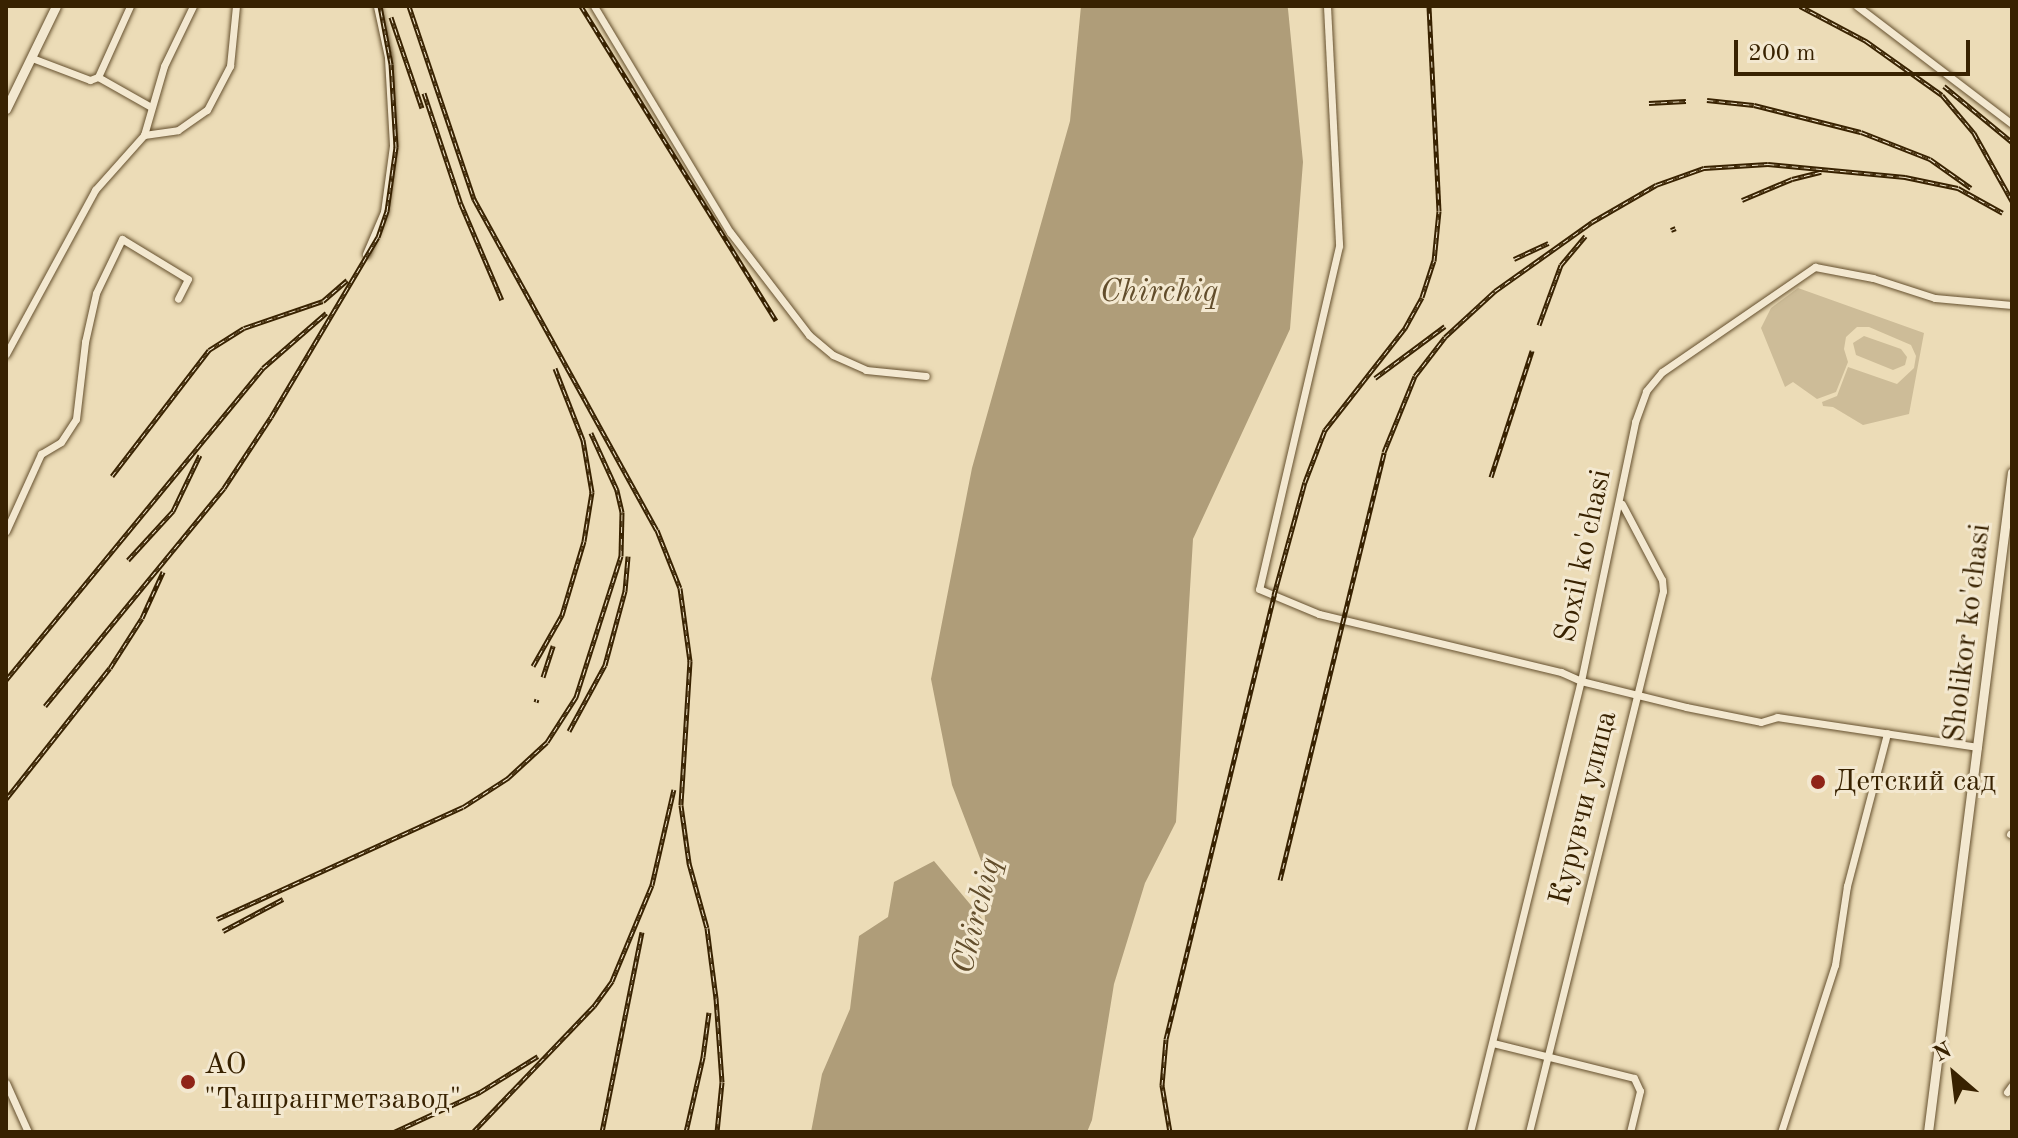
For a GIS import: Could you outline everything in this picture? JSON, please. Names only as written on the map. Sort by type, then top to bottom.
[{"type":"street","points":[[6,109],[56,6]]},
{"type":"street","points":[[32,58],[90,80],[98,77],[130,6]]},
{"type":"street","points":[[6,354],[87,200],[144,135],[164,66],[193,6]]},
{"type":"street","points":[[144,135],[178,130],[207,110],[230,66],[236,6]]},
{"type":"street","points":[[366,254],[384,212],[393,145],[388,57],[377,6]]},
{"type":"street","points":[[594,6],[730,232],[809,335],[833,355],[866,370],[926,376]]},
{"type":"street","points":[[1327,6],[1339,246],[1259,589],[1319,614],[1561,672],[1581,681],[1761,722],[1777,717],[1978,747]]},
{"type":"street","points":[[1857,6],[2012,124]]},
{"type":"street","points":[[98,77],[151,107]]},
{"type":"street","points":[[6,531],[41,454],[61,442],[76,419],[85,342],[96,293],[122,239],[188,279],[178,299]]},
{"type":"street","name":"Soxil ko'chasi","points":[[1470,1132],[1581,681],[1621,503],[1635,422],[1653,381],[1815,267],[1873,278],[1935,298],[2012,305]]},
{"type":"street","name":"Sholikor ko'chasi","points":[[1928,1132],[2012,472]]},
{"type":"street","name":"Курувчи улица","points":[[1529,1132],[1663,591],[1662,580],[1621,503]]},
{"type":"street","points":[[1781,1132],[1828,991],[1847,886],[1887,733]]},
{"type":"street","points":[[1493,1043],[1634,1078],[1640,1091],[1630,1132]]},
{"type":"street","points":[[6,1083],[28,1132]]},
{"type":"shaded area","points":[[1798,288],[1924,333],[1909,414],[1863,425],[1833,407],[1823,406],[1822,402],[1837,396],[1848,367],[1897,384],[1914,368],[1916,356],[1911,345],[1869,327],[1857,327],[1846,337],[1844,349],[1848,362],[1836,392],[1817,399],[1793,382],[1785,387],[1761,328],[1771,308]]},
{"type":"shaded area","points":[[1864,336],[1901,349],[1907,357],[1905,365],[1893,370],[1856,355],[1853,343]]},
{"type":"water","name":"Chirchiq","points":[[1081,6],[1287,6],[1288,9],[1303,162],[1290,329],[1193,539],[1176,822],[1145,883],[1114,984],[1092,1120],[1087,1132],[811,1132],[822,1074],[850,1009],[859,936],[888,917],[894,882],[934,861],[985,922],[983,866],[952,785],[931,679],[972,468],[1070,121]]},
{"type":"railway","points":[[45,706],[224,488],[271,417],[378,237],[387,211],[396,147],[391,64],[380,6]]},
{"type":"railway","points":[[409,6],[474,199],[657,530],[680,588],[690,661],[681,805],[689,863],[707,928],[716,998],[722,1082],[717,1132]]},
{"type":"railway","points":[[581,6],[776,320]]},
{"type":"railway","points":[[1170,1132],[1162,1085],[1166,1039],[1274,595],[1305,482],[1325,430],[1405,328],[1422,297],[1434,261],[1439,211],[1429,6]]},
{"type":"railway","points":[[1800,6],[1866,41],[1942,95],[1974,133],[2012,201]]},
{"type":"railway","points":[[391,17],[422,108]]},
{"type":"railway","points":[[1944,86],[2012,142]]},
{"type":"railway","points":[[424,93],[461,204],[502,300]]},
{"type":"railway","points":[[1707,100],[1754,105],[1861,132],[1930,159],[1971,188]]},
{"type":"railway","points":[[1649,103],[1686,101]]},
{"type":"railway","points":[[1280,880],[1384,452],[1415,376],[1445,337],[1495,291],[1592,222],[1656,185],[1704,168],[1768,164],[1905,177],[1958,188],[2003,213]]},
{"type":"railway","points":[[1742,200],[1792,179],[1821,172]]},
{"type":"railway","points":[[1671,230],[1676,228]]},
{"type":"railway","points":[[1539,325],[1561,265],[1585,236]]},
{"type":"railway","points":[[1514,259],[1549,243]]},
{"type":"railway","points":[[112,476],[209,350],[244,328],[323,301],[347,280]]},
{"type":"railway","points":[[6,680],[263,368],[326,313]]},
{"type":"railway","points":[[1375,378],[1445,326]]},
{"type":"railway","points":[[1491,477],[1532,351]]},
{"type":"railway","points":[[533,666],[562,615],[584,541],[592,492],[583,440],[555,368]]},
{"type":"railway","points":[[217,919],[463,807],[508,778],[547,742],[576,697],[621,556],[622,512],[617,490],[591,433]]},
{"type":"railway","points":[[128,560],[173,511],[200,455]]},
{"type":"railway","points":[[569,731],[605,665],[625,591],[628,556]]},
{"type":"railway","points":[[6,799],[110,668],[142,618],[163,572]]},
{"type":"railway","points":[[543,677],[553,646]]},
{"type":"railway","points":[[473,1132],[594,1006],[612,981],[652,885],[674,789]]},
{"type":"railway","points":[[223,931],[283,899]]},
{"type":"railway","points":[[602,1132],[642,932]]},
{"type":"railway","points":[[686,1132],[703,1057],[709,1012]]},
{"type":"railway","points":[[394,1132],[480,1092],[538,1056]]},
{"type":"place","name":"Детский сад","points":[[1818,782]]},
{"type":"place","name":"АО \"Ташрангметзавод\"","points":[[188,1082]]}]
